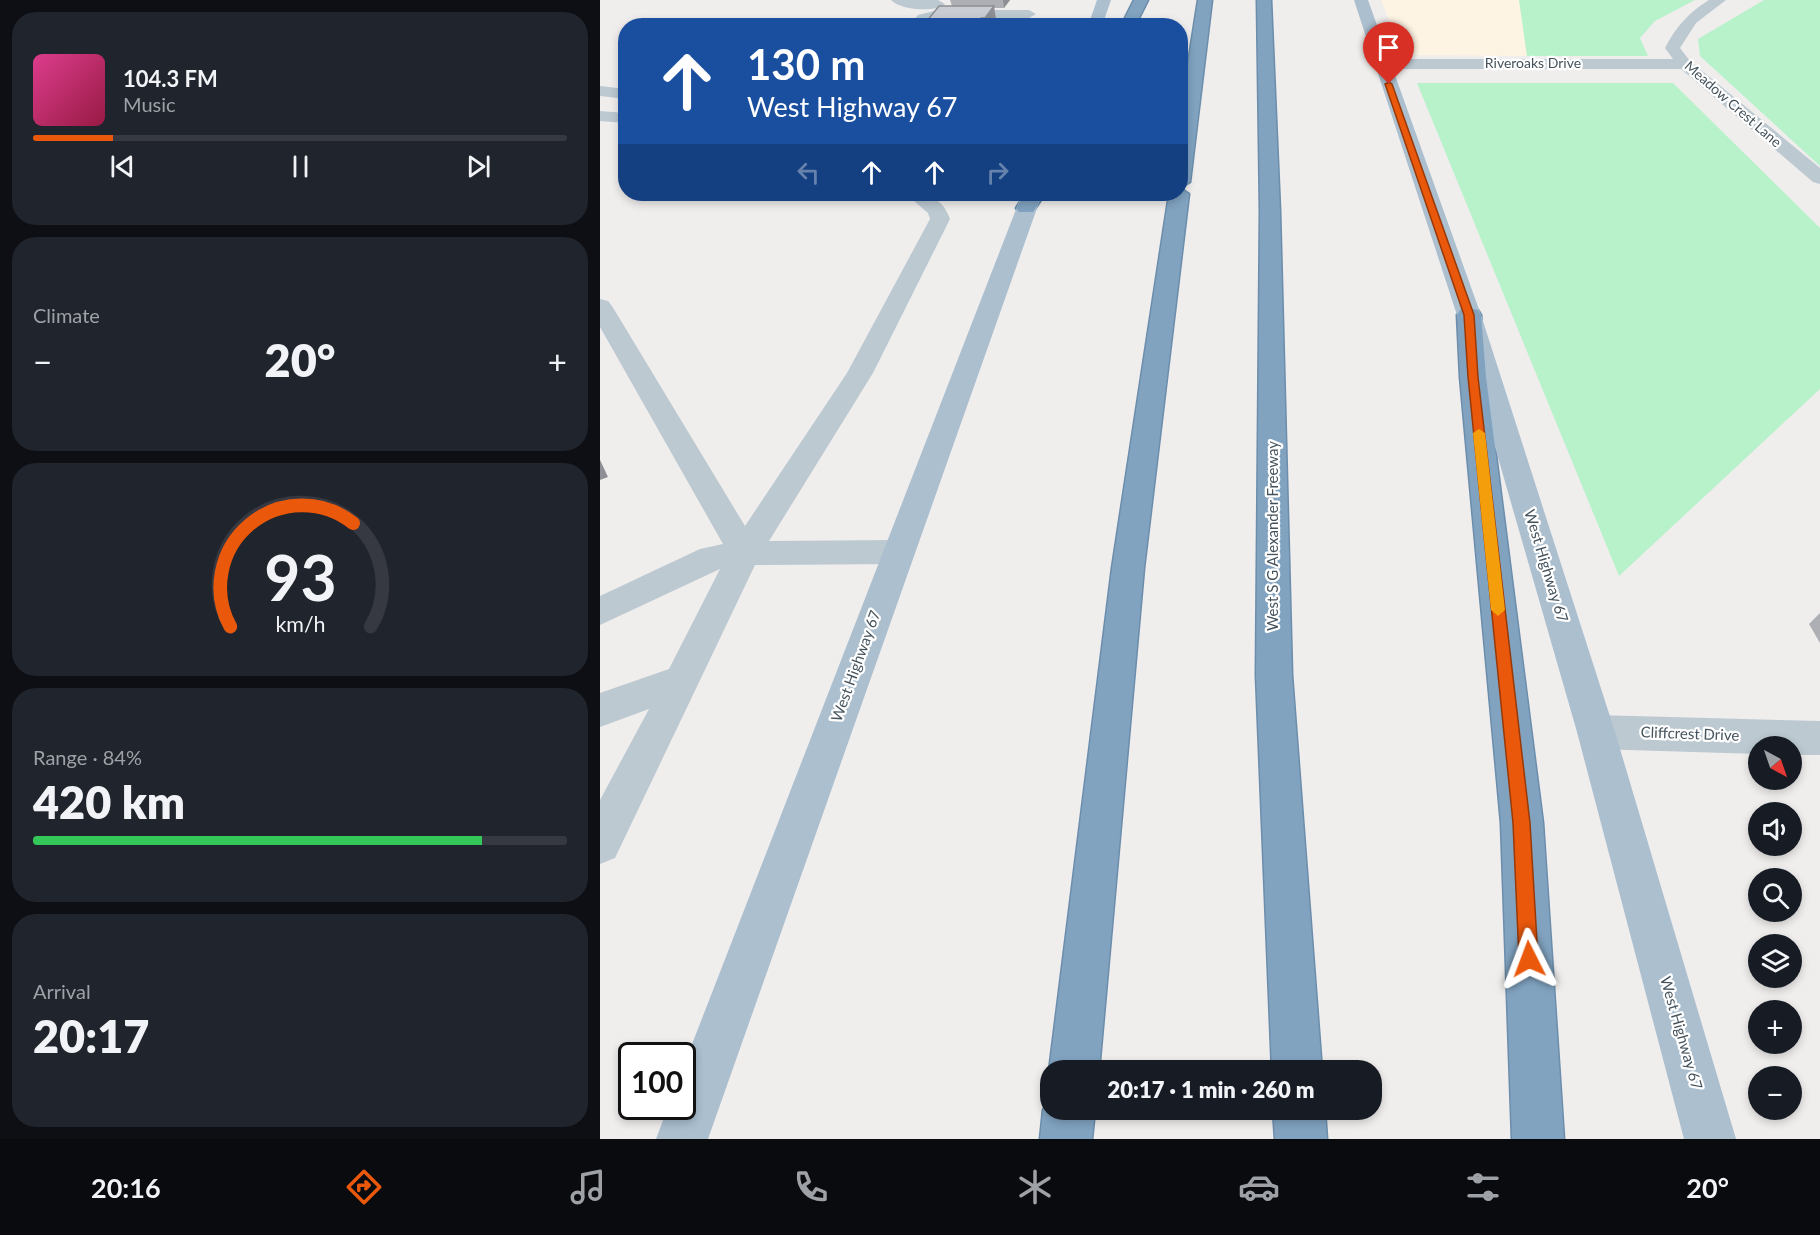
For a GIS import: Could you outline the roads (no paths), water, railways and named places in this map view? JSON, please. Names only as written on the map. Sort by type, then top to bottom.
[{"type":"highway","points":[[1132,18],[1141,0]]},
{"type":"highway","points":[[1188,124],[1205,0]]},
{"type":"highway","name":"West S G Alexander Freeway","points":[[1264,0],[1270,211],[1274,675],[1296,1060]]},
{"type":"highway","points":[[1075,1060],[1128,568],[1178,201]]},
{"type":"highway","points":[[1469,315],[1473,377],[1522,823],[1538,1139]]},
{"type":"highway","points":[[1066,1139],[1068,1120]]},
{"type":"highway","points":[[1300,1120],[1301,1139]]},
{"type":"main road","points":[[1098,18],[1104,0]]},
{"type":"main road","name":"West Highway 67","points":[[1361,0],[1469,315],[1596,732],[1710,1139]]},
{"type":"main road","name":"West Highway 67","points":[[682,1139],[1030,201]]},
{"type":"street","points":[[898,0],[903,3],[938,4]]},
{"type":"street","name":"Meadow Crest Lane","points":[[1719,0],[1710,4],[1678,34],[1672,48],[1685,64],[1820,178]]},
{"type":"street","points":[[998,4],[1031,11]]},
{"type":"street","points":[[923,18],[938,14],[1031,11]]},
{"type":"street","name":"Riveroaks Drive","points":[[1382,63],[1685,64]]},
{"type":"street","points":[[600,91],[618,93]]},
{"type":"street","points":[[600,116],[618,117]]},
{"type":"street","points":[[600,843],[683,680],[744,553],[860,373],[940,219],[937,210],[925,201]]},
{"type":"street","points":[[600,306],[744,553]]},
{"type":"street","points":[[600,611],[712,558],[744,553],[898,552]]},
{"type":"street","points":[[600,710],[683,680]]},
{"type":"street","name":"Cliffcrest Drive","points":[[1596,732],[1820,738]]}]
